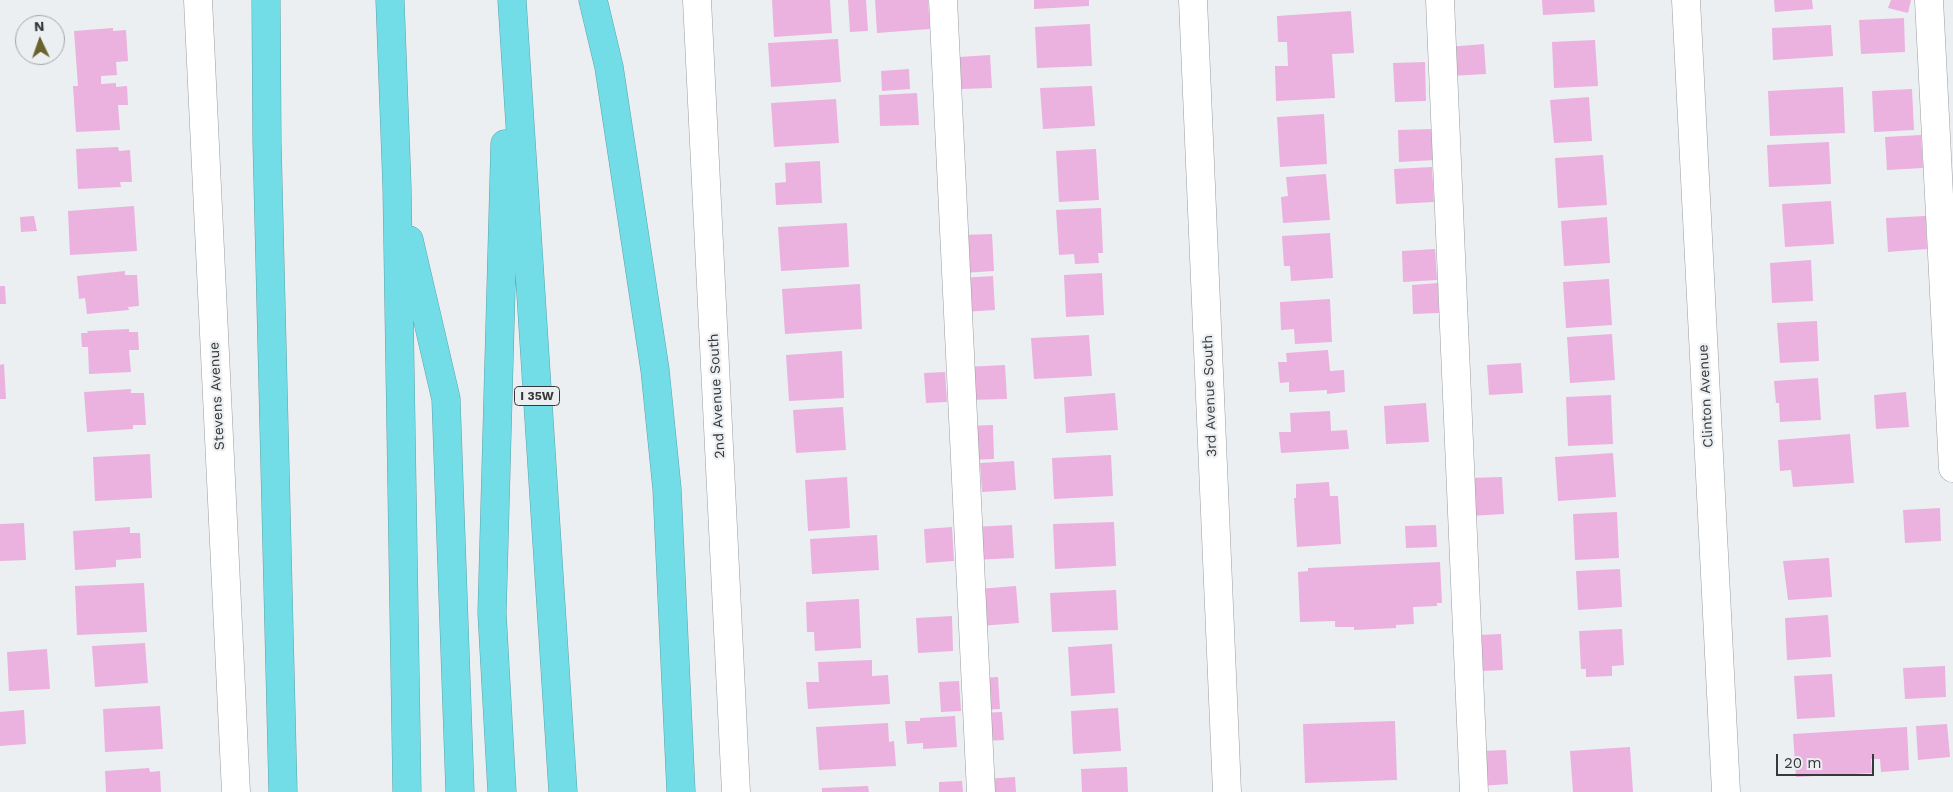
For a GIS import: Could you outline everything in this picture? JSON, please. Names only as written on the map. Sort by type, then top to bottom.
[{"type":"highway","points":[[266,0],[267,142],[283,792]]},
{"type":"highway","points":[[390,0],[397,187],[407,792]]},
{"type":"highway","points":[[502,792],[492,613],[511,0]]},
{"type":"highway","name":"I 35W","points":[[511,0],[563,792]]},
{"type":"highway","points":[[593,0],[609,67],[655,370],[667,489],[681,792]]},
{"type":"highway","points":[[397,187],[446,399],[460,792]]},
{"type":"street","name":"Stevens Avenue","points":[[198,0],[236,792]]},
{"type":"street","name":"2nd Avenue South","points":[[697,0],[736,792]]},
{"type":"street","points":[[943,0],[981,792]]},
{"type":"street","name":"3rd Avenue South","points":[[1193,0],[1227,792]]},
{"type":"street","points":[[1440,0],[1474,792]]},
{"type":"street","name":"Clinton Avenue","points":[[1686,0],[1726,792]]},
{"type":"street","points":[[1929,0],[1953,468]]},
{"type":"building","points":[[772,0],[830,0],[832,33],[774,37]]},
{"type":"building","points":[[848,0],[866,0],[868,31],[850,32]]},
{"type":"building","points":[[875,0],[928,0],[930,29],[877,33]]},
{"type":"building","points":[[1034,0],[1089,0],[1089,6],[1034,9]]},
{"type":"building","points":[[1542,0],[1594,0],[1595,12],[1543,15]]},
{"type":"building","points":[[1774,0],[1812,0],[1813,9],[1775,12]]},
{"type":"building","points":[[1891,0],[1911,0],[1908,13],[1888,8]]},
{"type":"building","points":[[1351,11],[1354,53],[1332,54],[1335,98],[1276,101],[1275,66],[1288,66],[1287,42],[1278,42],[1277,16]]},
{"type":"building","points":[[1904,18],[1905,52],[1861,54],[1859,20]]},
{"type":"building","points":[[1090,24],[1092,66],[1037,68],[1035,27]]},
{"type":"building","points":[[1831,25],[1833,56],[1773,60],[1772,28]]},
{"type":"building","points":[[113,28],[113,31],[126,30],[128,61],[116,62],[117,75],[101,76],[101,84],[116,83],[116,87],[127,86],[128,105],[118,105],[120,130],[76,132],[73,86],[78,86],[74,31]]},
{"type":"building","points":[[838,39],[841,82],[771,87],[768,43]]},
{"type":"building","points":[[1595,40],[1598,86],[1554,88],[1552,42]]},
{"type":"building","points":[[1484,44],[1486,74],[1450,76],[1448,47]]},
{"type":"building","points":[[990,55],[992,88],[961,89],[959,57]]},
{"type":"building","points":[[1425,62],[1426,101],[1395,102],[1393,63]]},
{"type":"building","points":[[909,69],[910,89],[882,91],[881,71]]},
{"type":"building","points":[[1092,86],[1095,126],[1043,129],[1040,88]]},
{"type":"building","points":[[1843,87],[1845,133],[1770,136],[1768,91]]},
{"type":"building","points":[[1912,89],[1914,130],[1874,132],[1872,91]]},
{"type":"building","points":[[917,93],[919,125],[880,126],[879,95]]},
{"type":"building","points":[[1589,97],[1592,141],[1554,143],[1550,100]]},
{"type":"building","points":[[836,99],[839,143],[774,147],[771,103]]},
{"type":"building","points":[[1324,114],[1327,164],[1280,167],[1277,117]]},
{"type":"building","points":[[1433,129],[1435,160],[1399,162],[1398,130]]},
{"type":"building","points":[[1921,135],[1923,168],[1887,170],[1885,137]]},
{"type":"building","points":[[1829,142],[1831,184],[1769,187],[1767,145]]},
{"type":"building","points":[[118,147],[119,151],[130,150],[132,182],[120,182],[121,187],[78,189],[76,149]]},
{"type":"building","points":[[1096,149],[1099,200],[1059,202],[1056,151]]},
{"type":"building","points":[[1603,155],[1607,205],[1558,208],[1555,158]]},
{"type":"building","points":[[820,161],[822,203],[776,205],[775,183],[786,182],[785,163]]},
{"type":"building","points":[[1432,167],[1434,202],[1396,204],[1394,169]]},
{"type":"building","points":[[1326,174],[1330,220],[1283,223],[1281,197],[1288,196],[1286,177]]},
{"type":"building","points":[[1831,201],[1834,244],[1785,247],[1782,204]]},
{"type":"building","points":[[134,206],[137,251],[70,255],[68,211]]},
{"type":"building","points":[[1101,208],[1103,253],[1098,253],[1099,263],[1075,264],[1074,254],[1059,255],[1056,210]]},
{"type":"building","points":[[34,216],[37,231],[21,232],[20,217]]},
{"type":"building","points":[[1926,216],[1927,249],[1888,252],[1886,218]]},
{"type":"building","points":[[1607,217],[1610,263],[1564,266],[1561,221]]},
{"type":"building","points":[[847,223],[849,267],[781,271],[778,227]]},
{"type":"building","points":[[1330,233],[1333,278],[1291,281],[1290,266],[1284,266],[1282,236]]},
{"type":"building","points":[[992,234],[994,271],[963,273],[961,235]]},
{"type":"building","points":[[1435,249],[1437,280],[1403,282],[1402,251]]},
{"type":"building","points":[[1811,260],[1813,301],[1772,303],[1770,263]]},
{"type":"building","points":[[125,271],[125,275],[137,275],[139,306],[128,307],[129,310],[87,314],[85,298],[79,299],[77,276]]},
{"type":"building","points":[[1102,273],[1104,315],[1066,317],[1064,275]]},
{"type":"building","points":[[993,276],[995,310],[963,312],[961,278]]},
{"type":"building","points":[[1609,279],[1612,325],[1566,328],[1563,282]]},
{"type":"building","points":[[1438,283],[1439,313],[1413,314],[1412,285]]},
{"type":"building","points":[[860,284],[862,329],[785,334],[782,289]]},
{"type":"building","points":[[0,286],[5,286],[6,304],[0,304]]},
{"type":"building","points":[[1330,299],[1332,342],[1295,344],[1294,329],[1281,330],[1280,302]]},
{"type":"building","points":[[1817,321],[1819,361],[1780,363],[1777,323]]},
{"type":"building","points":[[129,329],[129,332],[138,332],[139,350],[129,350],[131,372],[89,374],[88,347],[82,347],[81,333]]},
{"type":"building","points":[[1612,334],[1615,380],[1570,383],[1567,337]]},
{"type":"building","points":[[1089,335],[1092,376],[1034,379],[1031,338]]},
{"type":"building","points":[[1328,350],[1330,371],[1344,370],[1345,392],[1327,394],[1327,390],[1289,392],[1289,382],[1280,383],[1278,362],[1287,362],[1286,353]]},
{"type":"building","points":[[842,351],[844,398],[789,401],[786,355]]},
{"type":"building","points":[[1521,363],[1523,393],[1489,395],[1487,365]]},
{"type":"building","points":[[4,364],[6,399],[0,399],[0,365]]},
{"type":"building","points":[[1005,365],[1007,399],[968,400],[966,367]]},
{"type":"building","points":[[945,372],[947,402],[926,403],[924,373]]},
{"type":"building","points":[[1818,378],[1821,420],[1780,422],[1779,403],[1776,403],[1774,381]]},
{"type":"building","points":[[131,389],[131,393],[144,393],[146,425],[133,425],[133,429],[87,432],[84,392]]},
{"type":"building","points":[[1906,392],[1909,427],[1876,429],[1874,395]]},
{"type":"building","points":[[1115,393],[1118,430],[1066,433],[1064,397]]},
{"type":"building","points":[[1611,395],[1613,444],[1568,446],[1566,397]]},
{"type":"building","points":[[1426,403],[1429,442],[1386,444],[1384,406]]},
{"type":"building","points":[[843,407],[846,450],[796,453],[793,410]]},
{"type":"building","points":[[1330,411],[1331,431],[1347,430],[1349,449],[1281,453],[1279,432],[1291,432],[1290,413]]},
{"type":"building","points":[[993,425],[994,459],[967,460],[965,426]]},
{"type":"building","points":[[1850,434],[1854,483],[1793,487],[1791,470],[1780,471],[1778,440]]},
{"type":"building","points":[[1613,453],[1616,497],[1558,501],[1555,457]]},
{"type":"building","points":[[150,454],[152,498],[95,501],[93,457]]},
{"type":"building","points":[[1111,455],[1113,496],[1054,499],[1052,458]]},
{"type":"building","points":[[1014,461],[1016,490],[982,492],[980,463]]},
{"type":"building","points":[[847,477],[850,528],[808,531],[805,480]]},
{"type":"building","points":[[1502,477],[1504,514],[1470,516],[1468,478]]},
{"type":"building","points":[[1329,482],[1330,496],[1338,496],[1341,544],[1297,547],[1294,498],[1296,498],[1296,484]]},
{"type":"building","points":[[1940,508],[1941,541],[1905,543],[1903,510]]},
{"type":"building","points":[[1617,512],[1619,558],[1575,560],[1573,514]]},
{"type":"building","points":[[1114,522],[1116,566],[1055,569],[1053,524]]},
{"type":"building","points":[[24,523],[26,560],[0,561],[0,524]]},
{"type":"building","points":[[1012,525],[1014,558],[974,560],[973,527]]},
{"type":"building","points":[[1436,525],[1437,547],[1406,548],[1405,526]]},
{"type":"building","points":[[130,527],[130,533],[140,533],[141,558],[116,560],[116,567],[75,570],[73,531]]},
{"type":"building","points":[[952,527],[954,561],[926,563],[924,529]]},
{"type":"building","points":[[877,535],[879,570],[812,574],[810,539]]},
{"type":"building","points":[[1829,558],[1832,597],[1788,600],[1783,561]]},
{"type":"building","points":[[1440,562],[1442,603],[1437,603],[1437,606],[1413,607],[1414,624],[1396,625],[1396,628],[1354,630],[1354,627],[1335,627],[1335,621],[1300,622],[1298,572],[1308,571],[1308,568]]},
{"type":"building","points":[[1620,569],[1622,607],[1578,610],[1576,571]]},
{"type":"building","points":[[144,583],[147,632],[77,635],[75,586]]},
{"type":"building","points":[[1016,586],[1019,623],[980,626],[978,589]]},
{"type":"building","points":[[1116,590],[1118,630],[1052,632],[1050,593]]},
{"type":"building","points":[[859,599],[861,648],[815,651],[814,632],[807,632],[806,602]]},
{"type":"building","points":[[1828,615],[1831,657],[1787,660],[1785,618]]},
{"type":"building","points":[[952,616],[953,651],[918,653],[916,618]]},
{"type":"building","points":[[1622,629],[1624,665],[1612,666],[1612,676],[1586,677],[1586,669],[1581,669],[1579,631]]},
{"type":"building","points":[[1501,634],[1503,670],[1482,671],[1479,635]]},
{"type":"building","points":[[145,643],[148,683],[95,687],[92,646]]},
{"type":"building","points":[[1112,644],[1115,693],[1071,696],[1068,647]]},
{"type":"building","points":[[47,649],[50,689],[9,691],[7,652]]},
{"type":"building","points":[[872,660],[872,676],[888,675],[890,704],[808,709],[806,682],[819,682],[818,662]]},
{"type":"building","points":[[1945,666],[1946,697],[1905,699],[1903,668]]},
{"type":"building","points":[[1832,674],[1835,717],[1797,719],[1794,676]]},
{"type":"building","points":[[998,677],[1000,709],[982,710],[981,678]]},
{"type":"building","points":[[959,681],[961,711],[941,712],[939,682]]},
{"type":"building","points":[[160,706],[163,749],[105,752],[103,709]]},
{"type":"building","points":[[1118,708],[1121,751],[1073,754],[1071,711]]},
{"type":"building","points":[[24,710],[26,744],[0,746],[0,712]]},
{"type":"building","points":[[1002,712],[1004,740],[984,741],[982,713]]},
{"type":"building","points":[[955,716],[957,747],[923,749],[923,743],[907,744],[905,721]]},
{"type":"building","points":[[1395,721],[1397,780],[1305,783],[1303,724]]},
{"type":"building","points":[[888,723],[889,742],[894,741],[896,766],[819,770],[816,727]]},
{"type":"building","points":[[1947,724],[1950,757],[1918,760],[1916,726]]},
{"type":"building","points":[[1907,727],[1909,770],[1881,772],[1880,759],[1871,759],[1872,773],[1796,777],[1793,734]]},
{"type":"building","points":[[1630,747],[1633,792],[1573,792],[1570,751]]},
{"type":"building","points":[[1506,750],[1508,784],[1481,786],[1480,751]]},
{"type":"building","points":[[1127,767],[1128,792],[1082,792],[1081,769]]},
{"type":"building","points":[[149,768],[150,772],[160,771],[161,792],[106,792],[105,771]]},
{"type":"building","points":[[1015,777],[1016,792],[985,792],[984,779]]},
{"type":"building","points":[[962,781],[963,792],[939,792],[939,782]]},
{"type":"building","points":[[868,786],[869,792],[822,792],[822,788]]}]
